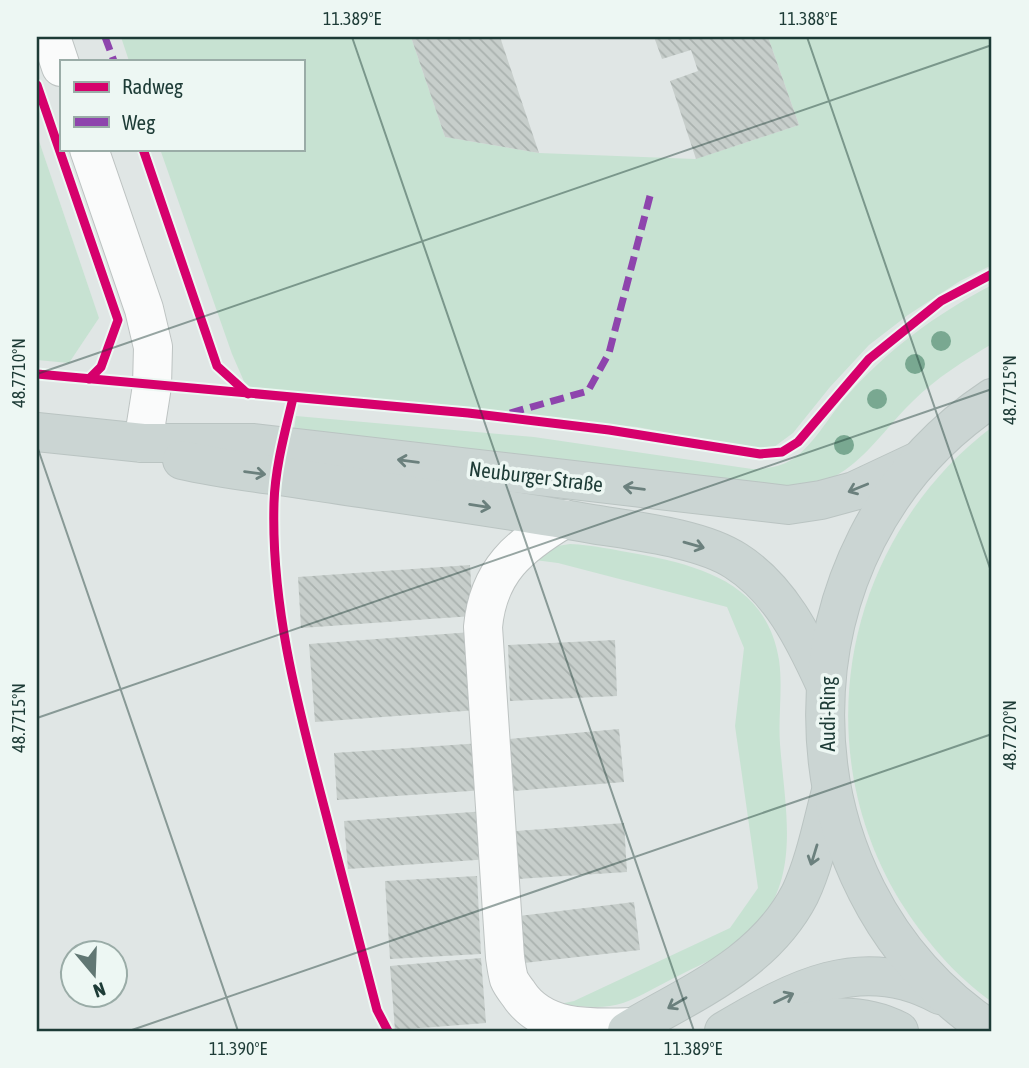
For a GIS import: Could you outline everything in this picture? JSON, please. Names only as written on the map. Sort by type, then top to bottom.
[{"type":"main road","name":"Audi-Ring","points":[[992,398],[971,412],[920,460],[878,517],[847,581],[830,648],[825,684],[826,754],[831,789],[840,824],[865,889],[902,949],[951,1001],[992,1031]]},
{"type":"main road","name":"Neuburger Straße","points":[[37,432],[143,443],[254,443],[788,505],[854,491],[920,460]]},
{"type":"main road","name":"Neuburger Straße","points":[[143,443],[173,458],[200,464],[564,519],[684,542],[734,559],[777,598],[793,620],[825,684]]},
{"type":"main road","points":[[631,1029],[727,974],[768,940],[785,919],[811,866],[831,789]]},
{"type":"main road","points":[[724,1031],[807,987],[847,978],[894,977],[918,983],[951,1001]]},
{"type":"main road","points":[[782,1031],[839,1017],[866,1019],[899,1031]]},
{"type":"street","points":[[51,37],[60,64]]},
{"type":"street","points":[[89,150],[144,309],[153,347],[152,386],[143,443]]},
{"type":"street","points":[[564,519],[534,538],[511,558],[485,605],[483,627],[505,957],[509,981],[524,1003],[535,1013],[555,1022],[577,1027],[631,1029]]},
{"type":"green space","points":[[121,37],[411,37],[445,137],[539,153],[695,159],[799,125],[768,37],[992,37],[992,265],[960,281],[908,315],[869,345],[793,433],[774,447],[754,449],[637,427],[270,391],[246,386],[232,354],[160,150],[304,150],[304,60],[129,60]]},
{"type":"green space","points":[[37,135],[99,318],[69,363],[37,360]]},
{"type":"green space","points":[[992,285],[992,344],[951,370],[922,393],[863,455],[845,470],[825,480],[790,491],[293,436],[296,416],[534,437],[752,469],[773,467],[788,462],[801,453],[861,381],[913,334]]},
{"type":"green space","points":[[992,427],[992,1002],[965,981],[941,956],[900,901],[870,840],[853,776],[848,711],[855,647],[873,585],[902,526],[942,473]]},
{"type":"green space","points":[[570,544],[662,559],[708,573],[728,583],[746,596],[761,613],[772,634],[780,670],[780,733],[787,829],[781,881],[771,905],[755,927],[725,952],[637,997],[608,1006],[560,1004],[574,1001],[730,928],[758,888],[735,726],[744,648],[727,607],[558,563],[527,559],[551,547]]},
{"type":"building","points":[[411,37],[500,37],[539,153],[445,137]]},
{"type":"building","points":[[654,37],[768,37],[799,125],[696,159],[670,81],[698,71],[691,50],[662,59]]},
{"type":"building","points":[[470,565],[473,616],[301,628],[298,577]]},
{"type":"building","points":[[472,632],[478,710],[315,722],[309,644]]},
{"type":"building","points":[[615,640],[617,696],[510,701],[508,645]]},
{"type":"building","points":[[619,729],[624,782],[514,791],[509,739]]},
{"type":"building","points":[[482,743],[485,790],[337,800],[334,753]]},
{"type":"building","points":[[487,811],[490,859],[348,869],[344,821]]},
{"type":"building","points":[[624,823],[627,872],[518,879],[516,831]]},
{"type":"building","points":[[477,876],[481,954],[390,959],[385,881]]},
{"type":"building","points":[[634,902],[640,950],[524,963],[519,916]]},
{"type":"building","points":[[481,958],[486,1023],[395,1030],[390,966]]},
{"type":"marked path","points":[[105,37],[114,60]]},
{"type":"marked path","points":[[510,413],[588,391],[609,353],[650,196]]},
{"type":"cycle path","points":[[37,85],[118,320],[101,367],[89,379]]},
{"type":"cycle path","points":[[143,150],[217,366],[248,394]]},
{"type":"cycle path","points":[[37,374],[468,413],[609,430],[760,454],[782,452],[798,442],[869,359],[941,301],[992,274]]},
{"type":"cycle path","points":[[293,398],[278,463],[274,503],[274,540],[281,614],[294,687],[312,759],[377,1010],[388,1031]]}]
